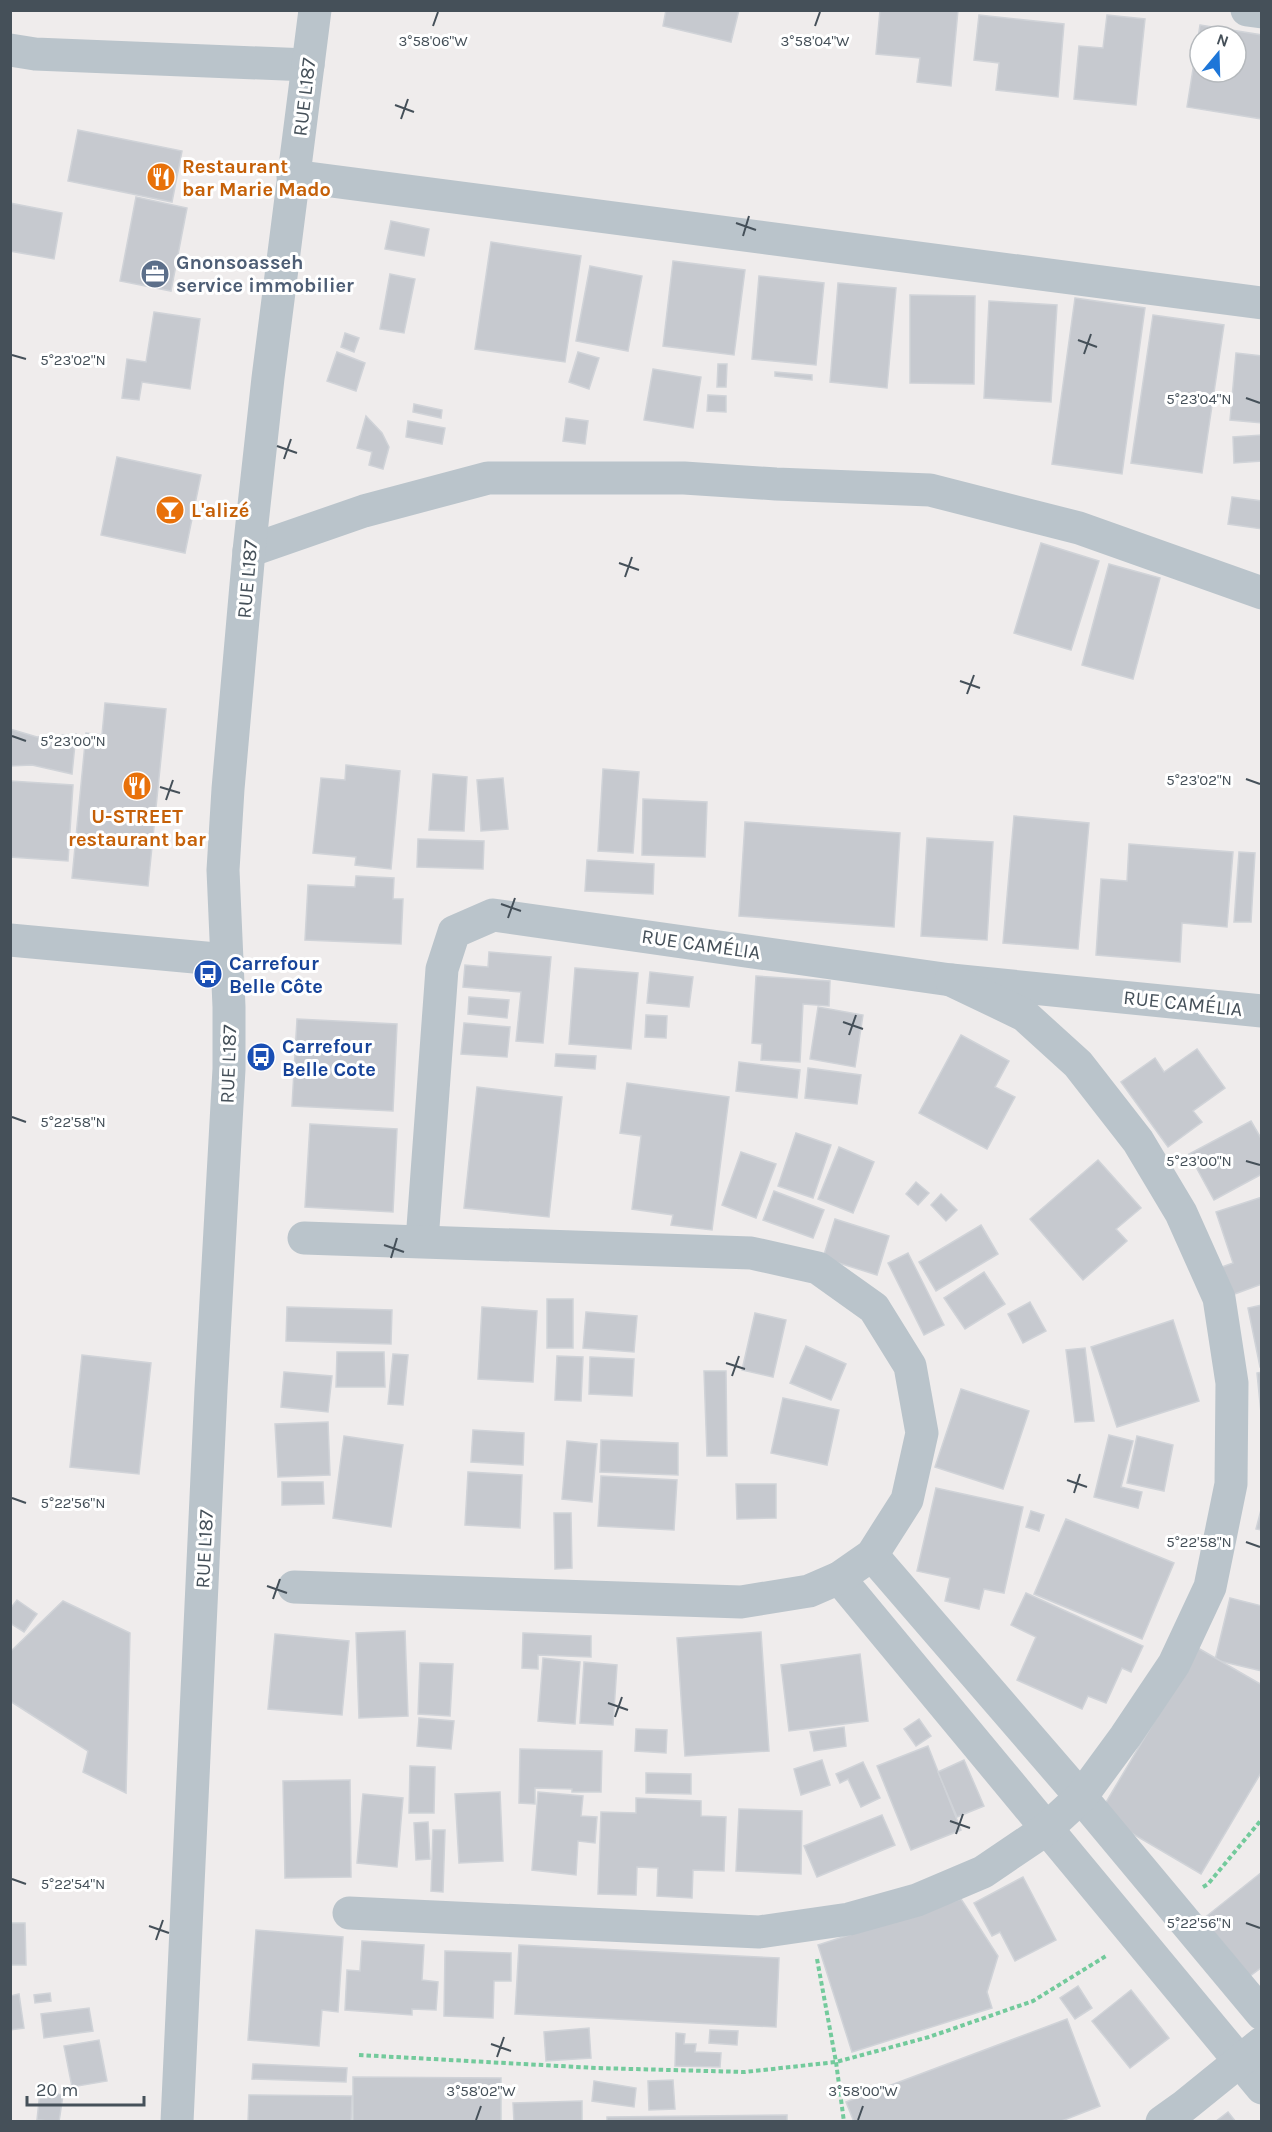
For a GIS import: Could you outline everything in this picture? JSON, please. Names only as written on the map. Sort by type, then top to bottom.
[{"type":"street","name":"RUE L187","points":[[177,2121],[211,1390],[229,1069],[229,1007],[223,870],[249,551],[315,10]]},
{"type":"street","points":[[1247,10],[1262,12]]},
{"type":"street","points":[[10,50],[35,54],[308,65]]},
{"type":"street","points":[[293,176],[1262,303]]},
{"type":"street","points":[[249,551],[364,512],[488,478],[684,478],[930,490],[1079,528],[1262,593]]},
{"type":"street","name":"RUE CAMÉLIA","points":[[422,1241],[442,969],[454,932],[493,915],[951,980],[1262,1011]]},
{"type":"street","points":[[10,940],[227,960]]},
{"type":"street","points":[[348,1913],[759,1932],[849,1919],[917,1900],[983,1872],[1046,1830],[1081,1797],[1174,1664],[1210,1587],[1231,1484],[1232,1383],[1219,1298],[1181,1213],[1138,1141],[1078,1064],[1024,1015],[951,980]]},
{"type":"street","points":[[294,1587],[741,1602],[809,1591],[838,1578],[872,1556],[907,1500],[922,1433],[910,1366],[874,1308],[818,1268],[751,1252],[304,1238]]},
{"type":"street","points":[[872,1556],[1081,1797],[1171,1908],[1262,2014]]},
{"type":"street","points":[[838,1578],[1136,1938],[1249,2052],[1262,2088]]},
{"type":"street","points":[[1162,2121],[1183,2107],[1249,2052]]},
{"type":"path","points":[[1171,1908],[1208,1884],[1262,1819]]},
{"type":"path","points":[[811,1926],[836,2062],[844,2121]]},
{"type":"path","points":[[359,2055],[596,2068],[745,2072],[836,2062],[930,2037],[1033,2001],[1136,1938]]},
{"type":"building","points":[[666,10],[739,10],[731,42],[663,26]]},
{"type":"building","points":[[880,10],[958,10],[951,86],[917,82],[920,58],[876,54]]},
{"type":"building","points":[[979,15],[1064,24],[1058,97],[996,90],[999,63],[974,60]]},
{"type":"building","points":[[1107,15],[1145,19],[1136,105],[1074,99],[1079,46],[1103,48]]},
{"type":"building","points":[[1248,33],[1262,35],[1262,119],[1187,107],[1191,84],[1248,84]]},
{"type":"building","points":[[78,130],[182,151],[172,202],[68,181]]},
{"type":"building","points":[[136,197],[187,208],[171,291],[120,281]]},
{"type":"building","points":[[10,203],[62,213],[54,259],[10,251]]},
{"type":"building","points":[[391,221],[429,229],[424,256],[385,249]]},
{"type":"building","points":[[491,242],[581,256],[565,362],[475,349]]},
{"type":"building","points":[[673,261],[745,270],[734,355],[663,346]]},
{"type":"building","points":[[590,266],[642,276],[628,351],[576,341]]},
{"type":"building","points":[[390,274],[415,279],[404,333],[380,329]]},
{"type":"building","points":[[759,276],[824,283],[816,365],[752,359]]},
{"type":"building","points":[[838,283],[896,288],[887,388],[830,382]]},
{"type":"building","points":[[910,295],[975,296],[974,384],[910,383]]},
{"type":"building","points":[[1075,298],[1145,308],[1122,474],[1052,464]]},
{"type":"building","points":[[989,301],[1057,305],[1051,402],[984,398]]},
{"type":"building","points":[[154,312],[200,319],[190,389],[142,382],[139,400],[122,398],[127,359],[146,362]]},
{"type":"building","points":[[1153,315],[1224,325],[1202,473],[1131,463]]},
{"type":"building","points":[[345,333],[359,338],[354,352],[341,347]]},
{"type":"building","points":[[337,352],[365,363],[356,391],[327,381]]},
{"type":"building","points":[[578,352],[599,358],[589,389],[569,382]]},
{"type":"building","points":[[1236,353],[1262,356],[1262,423],[1230,420]]},
{"type":"building","points":[[718,364],[727,364],[726,387],[717,387]]},
{"type":"building","points":[[653,369],[701,377],[693,428],[644,420]]},
{"type":"building","points":[[775,372],[812,375],[812,380],[775,376]]},
{"type":"building","points":[[708,395],[726,396],[726,412],[707,411]]},
{"type":"building","points":[[414,404],[442,410],[441,418],[413,412]]},
{"type":"building","points":[[366,416],[382,433],[389,447],[383,469],[369,465],[372,452],[357,448]]},
{"type":"building","points":[[566,418],[588,421],[585,444],[563,441]]},
{"type":"building","points":[[408,421],[445,428],[442,444],[406,437]]},
{"type":"building","points":[[1262,435],[1262,461],[1234,463],[1233,437]]},
{"type":"building","points":[[117,457],[201,475],[185,553],[101,535]]},
{"type":"building","points":[[1232,497],[1262,501],[1262,529],[1228,524]]},
{"type":"building","points":[[1041,543],[1099,561],[1071,650],[1014,633]]},
{"type":"building","points":[[1109,564],[1160,578],[1133,679],[1082,665]]},
{"type":"building","points":[[105,703],[166,709],[148,886],[72,878],[86,733],[102,735]]},
{"type":"building","points":[[10,729],[37,737],[76,734],[72,774],[32,765],[10,766]]},
{"type":"building","points":[[346,765],[400,771],[391,869],[355,865],[356,857],[313,853],[321,778],[345,780]]},
{"type":"building","points":[[603,769],[639,772],[633,853],[598,851]]},
{"type":"building","points":[[433,774],[467,777],[464,831],[429,830]]},
{"type":"building","points":[[503,778],[508,829],[481,831],[477,780]]},
{"type":"building","points":[[10,781],[73,785],[68,861],[10,857]]},
{"type":"building","points":[[643,799],[707,802],[705,857],[642,855]]},
{"type":"building","points":[[1014,816],[1089,823],[1078,949],[1003,943]]},
{"type":"building","points":[[745,822],[900,833],[894,927],[739,916]]},
{"type":"building","points":[[927,838],[993,842],[987,940],[921,936]]},
{"type":"building","points":[[418,839],[484,841],[483,869],[417,867]]},
{"type":"building","points":[[1129,844],[1233,852],[1227,927],[1182,923],[1180,962],[1096,955],[1101,879],[1127,881]]},
{"type":"building","points":[[1239,852],[1255,853],[1251,922],[1234,922]]},
{"type":"building","points":[[587,860],[654,864],[653,894],[585,891]]},
{"type":"building","points":[[356,876],[394,878],[393,899],[403,899],[401,944],[305,940],[308,885],[355,887]]},
{"type":"building","points":[[489,952],[551,957],[543,1043],[516,1041],[521,992],[463,987],[465,965],[488,967]]},
{"type":"building","points":[[575,968],[638,973],[631,1049],[569,1044]]},
{"type":"building","points":[[650,972],[693,977],[689,1007],[647,1003]]},
{"type":"building","points":[[756,976],[830,981],[829,1006],[803,1004],[800,1062],[761,1060],[762,1044],[752,1043]]},
{"type":"building","points":[[469,997],[509,1000],[507,1018],[468,1014]]},
{"type":"building","points":[[818,1007],[863,1015],[855,1067],[810,1059]]},
{"type":"building","points":[[646,1015],[667,1016],[666,1038],[645,1037]]},
{"type":"building","points":[[297,1019],[397,1024],[393,1111],[292,1106]]},
{"type":"building","points":[[464,1023],[510,1027],[507,1057],[461,1054]]},
{"type":"building","points":[[961,1035],[1009,1061],[995,1087],[1015,1097],[987,1149],[919,1113]]},
{"type":"building","points":[[1197,1049],[1225,1088],[1193,1111],[1202,1122],[1168,1147],[1121,1082],[1155,1058],[1164,1072]]},
{"type":"building","points":[[556,1054],[596,1056],[595,1069],[555,1066]]},
{"type":"building","points":[[739,1062],[800,1070],[797,1098],[736,1091]]},
{"type":"building","points":[[808,1068],[861,1075],[857,1104],[805,1098]]},
{"type":"building","points":[[627,1083],[729,1097],[712,1230],[671,1225],[673,1215],[632,1209],[641,1136],[620,1133]]},
{"type":"building","points":[[477,1087],[562,1097],[549,1217],[464,1208]]},
{"type":"building","points":[[1251,1121],[1262,1140],[1262,1174],[1214,1200],[1189,1154]]},
{"type":"building","points":[[310,1124],[397,1129],[393,1212],[305,1207]]},
{"type":"building","points":[[796,1133],[831,1145],[813,1198],[778,1186]]},
{"type":"building","points":[[839,1147],[874,1162],[853,1213],[818,1199]]},
{"type":"building","points":[[741,1152],[776,1164],[756,1218],[722,1205]]},
{"type":"building","points":[[1098,1160],[1141,1208],[1116,1229],[1127,1241],[1083,1280],[1030,1219]]},
{"type":"building","points":[[916,1182],[929,1193],[918,1205],[906,1194]]},
{"type":"building","points":[[774,1191],[824,1210],[813,1238],[763,1220]]},
{"type":"building","points":[[941,1194],[957,1210],[946,1221],[931,1205]]},
{"type":"building","points":[[1262,1197],[1262,1284],[1232,1295],[1222,1267],[1233,1263],[1216,1212]]},
{"type":"building","points":[[835,1219],[889,1236],[877,1275],[823,1258]]},
{"type":"building","points":[[981,1225],[998,1254],[936,1291],[919,1262]]},
{"type":"building","points":[[908,1253],[944,1325],[924,1335],[888,1263]]},
{"type":"building","points":[[984,1272],[1005,1304],[965,1329],[944,1298]]},
{"type":"building","points":[[547,1299],[573,1299],[573,1348],[547,1348]]},
{"type":"building","points":[[1030,1302],[1046,1331],[1023,1343],[1008,1314]]},
{"type":"building","points":[[1262,1305],[1262,1367],[1260,1367],[1248,1308]]},
{"type":"building","points":[[287,1307],[392,1310],[391,1344],[286,1341]]},
{"type":"building","points":[[482,1307],[537,1311],[533,1382],[478,1379]]},
{"type":"building","points":[[586,1312],[637,1316],[634,1352],[583,1348]]},
{"type":"building","points":[[755,1313],[786,1320],[773,1377],[742,1370]]},
{"type":"building","points":[[1173,1320],[1199,1401],[1117,1427],[1091,1347]]},
{"type":"building","points":[[806,1346],[846,1364],[831,1400],[790,1383]]},
{"type":"building","points":[[1085,1348],[1094,1421],[1075,1422],[1066,1350]]},
{"type":"building","points":[[337,1352],[384,1352],[385,1387],[336,1387]]},
{"type":"building","points":[[393,1354],[408,1355],[403,1405],[388,1404]]},
{"type":"building","points":[[82,1355],[151,1363],[139,1474],[70,1467]]},
{"type":"building","points":[[557,1356],[583,1357],[581,1401],[555,1400]]},
{"type":"building","points":[[590,1357],[634,1359],[632,1396],[589,1394]]},
{"type":"building","points":[[704,1371],[726,1371],[727,1456],[707,1456]]},
{"type":"building","points":[[284,1372],[332,1376],[328,1412],[281,1407]]},
{"type":"building","points":[[1262,1372],[1262,1423],[1257,1373]]},
{"type":"building","points":[[961,1389],[1029,1411],[1003,1489],[935,1467]]},
{"type":"building","points":[[783,1398],[839,1410],[827,1465],[771,1453]]},
{"type":"building","points":[[328,1422],[330,1475],[278,1477],[275,1424]]},
{"type":"building","points":[[473,1430],[524,1433],[523,1465],[471,1462]]},
{"type":"building","points":[[1109,1435],[1133,1441],[1121,1487],[1142,1492],[1138,1508],[1094,1497]]},
{"type":"building","points":[[344,1436],[403,1445],[391,1527],[333,1518]]},
{"type":"building","points":[[1137,1436],[1173,1445],[1164,1491],[1127,1483]]},
{"type":"building","points":[[601,1440],[678,1443],[678,1475],[600,1472]]},
{"type":"building","points":[[567,1441],[597,1444],[592,1502],[562,1499]]},
{"type":"building","points":[[468,1472],[522,1475],[520,1528],[465,1525]]},
{"type":"building","points":[[601,1476],[677,1480],[674,1530],[598,1526]]},
{"type":"building","points":[[282,1482],[323,1482],[324,1504],[282,1505]]},
{"type":"building","points":[[736,1484],[776,1484],[776,1518],[737,1519]]},
{"type":"building","points":[[936,1488],[1023,1507],[1004,1593],[984,1589],[979,1609],[945,1601],[950,1578],[917,1571]]},
{"type":"building","points":[[1262,1506],[1262,1530],[1256,1529]]},
{"type":"building","points":[[1031,1511],[1044,1515],[1039,1531],[1026,1527]]},
{"type":"building","points":[[554,1513],[571,1513],[572,1568],[555,1569]]},
{"type":"building","points":[[1066,1519],[1174,1563],[1142,1639],[1034,1594]]},
{"type":"building","points":[[1026,1593],[1143,1646],[1131,1672],[1122,1668],[1106,1703],[1088,1696],[1082,1709],[1017,1680],[1036,1637],[1011,1625]]},
{"type":"building","points":[[1230,1598],[1262,1606],[1262,1671],[1215,1660]]},
{"type":"building","points":[[17,1600],[37,1614],[24,1632],[10,1623],[10,1609]]},
{"type":"building","points":[[63,1601],[130,1633],[126,1793],[83,1772],[88,1751],[10,1701],[10,1652]]},
{"type":"building","points":[[405,1631],[408,1716],[359,1718],[356,1633]]},
{"type":"building","points":[[761,1632],[769,1751],[685,1756],[677,1638]]},
{"type":"building","points":[[523,1633],[591,1636],[591,1657],[538,1655],[538,1669],[522,1668]]},
{"type":"building","points":[[275,1634],[349,1641],[342,1715],[268,1709]]},
{"type":"building","points":[[1198,1648],[1262,1685],[1262,1771],[1201,1874],[1099,1814]]},
{"type":"building","points":[[860,1654],[868,1721],[789,1731],[781,1665]]},
{"type":"building","points":[[543,1658],[580,1662],[575,1724],[538,1721]]},
{"type":"building","points":[[584,1662],[617,1665],[613,1725],[580,1723]]},
{"type":"building","points":[[420,1663],[453,1664],[450,1716],[418,1714]]},
{"type":"building","points":[[419,1718],[454,1721],[451,1749],[417,1746]]},
{"type":"building","points":[[919,1719],[931,1736],[916,1746],[904,1729]]},
{"type":"building","points":[[844,1727],[846,1746],[814,1751],[810,1732]]},
{"type":"building","points":[[636,1729],[667,1730],[666,1753],[635,1751]]},
{"type":"building","points":[[928,1746],[961,1830],[911,1850],[877,1766]]},
{"type":"building","points":[[520,1749],[602,1751],[601,1792],[535,1788],[535,1804],[519,1803]]},
{"type":"building","points":[[822,1760],[830,1785],[801,1795],[794,1769]]},
{"type":"building","points":[[964,1760],[984,1806],[957,1817],[938,1772]]},
{"type":"building","points":[[863,1762],[880,1798],[861,1807],[848,1779],[840,1783],[836,1774]]},
{"type":"building","points":[[410,1766],[435,1767],[434,1813],[409,1813]]},
{"type":"building","points":[[646,1773],[691,1774],[691,1794],[646,1793]]},
{"type":"building","points":[[350,1780],[351,1877],[285,1878],[283,1781]]},
{"type":"building","points":[[500,1792],[503,1861],[459,1863],[455,1794]]},
{"type":"building","points":[[538,1792],[583,1796],[581,1816],[597,1817],[595,1843],[578,1841],[576,1875],[532,1870]]},
{"type":"building","points":[[363,1794],[403,1798],[397,1867],[357,1863]]},
{"type":"building","points":[[636,1798],[701,1801],[701,1816],[726,1817],[724,1871],[693,1870],[692,1898],[657,1896],[658,1868],[637,1867],[636,1895],[598,1894],[601,1812],[636,1813]]},
{"type":"building","points":[[739,1809],[802,1811],[801,1874],[736,1871]]},
{"type":"building","points":[[882,1815],[895,1845],[817,1877],[804,1846]]},
{"type":"building","points":[[428,1822],[430,1859],[416,1860],[414,1823]]},
{"type":"building","points":[[433,1830],[445,1830],[443,1892],[431,1891]]},
{"type":"building","points":[[1262,1872],[1262,1967],[1250,1976],[1203,1919]]},
{"type":"building","points":[[1023,1877],[1056,1940],[1015,1961],[1000,1932],[992,1936],[974,1903]]},
{"type":"building","points":[[961,1899],[998,1956],[987,1992],[992,2008],[852,2052],[818,1945]]},
{"type":"building","points":[[10,1923],[25,1923],[26,1965],[10,1965]]},
{"type":"building","points":[[256,1930],[343,1937],[338,2012],[322,2010],[319,2046],[248,2040]]},
{"type":"building","points":[[362,1941],[424,1945],[422,1980],[438,1982],[436,2010],[412,2009],[412,2015],[345,2010],[347,1970],[360,1971]]},
{"type":"building","points":[[519,1945],[779,1958],[776,2027],[515,2014]]},
{"type":"building","points":[[445,1951],[511,1953],[511,1981],[494,1981],[493,2018],[444,2016]]},
{"type":"building","points":[[1078,1986],[1092,2008],[1075,2019],[1060,1998]]},
{"type":"building","points":[[1131,1990],[1169,2038],[1130,2068],[1092,2021]]},
{"type":"building","points":[[50,1993],[51,2001],[35,2003],[34,1995]]},
{"type":"building","points":[[19,1994],[24,2028],[10,2030],[10,1996]]},
{"type":"building","points":[[89,2008],[93,2031],[44,2038],[41,2014]]},
{"type":"building","points":[[1067,2019],[1100,2106],[1059,2122],[854,2122],[846,2102]]},
{"type":"building","points":[[589,2028],[591,2058],[546,2061],[544,2032]]},
{"type":"building","points":[[710,2030],[738,2031],[737,2045],[709,2043]]},
{"type":"building","points":[[676,2033],[685,2034],[684,2044],[696,2044],[695,2052],[721,2053],[720,2067],[675,2066]]},
{"type":"building","points":[[99,2040],[107,2081],[72,2087],[64,2046]]},
{"type":"building","points":[[253,2064],[347,2068],[346,2082],[252,2079]]},
{"type":"building","points":[[353,2077],[501,2078],[501,2122],[353,2122]]},
{"type":"building","points":[[673,2080],[675,2109],[649,2110],[648,2081]]},
{"type":"building","points":[[594,2081],[636,2088],[634,2107],[592,2101]]},
{"type":"building","points":[[40,2091],[63,2095],[59,2122],[37,2120]]},
{"type":"building","points":[[249,2095],[352,2096],[351,2122],[248,2122]]},
{"type":"building","points":[[582,2101],[582,2122],[514,2122],[513,2103]]},
{"type":"building","points":[[1228,2112],[1236,2122],[1215,2122]]},
{"type":"building","points":[[787,2115],[787,2122],[607,2122],[607,2117]]},
{"type":"place","name":"Restaurant bar Marie Mado","points":[[161,177]]},
{"type":"place","name":"Gnonsoasseh service immobilier","points":[[155,274]]},
{"type":"place","name":"L'alizé","points":[[170,510]]},
{"type":"place","name":"U-STREET restaurant bar","points":[[137,786]]},
{"type":"place","name":"Carrefour Belle Côte","points":[[208,974]]},
{"type":"place","name":"Carrefour Belle Cote","points":[[261,1057]]}]
